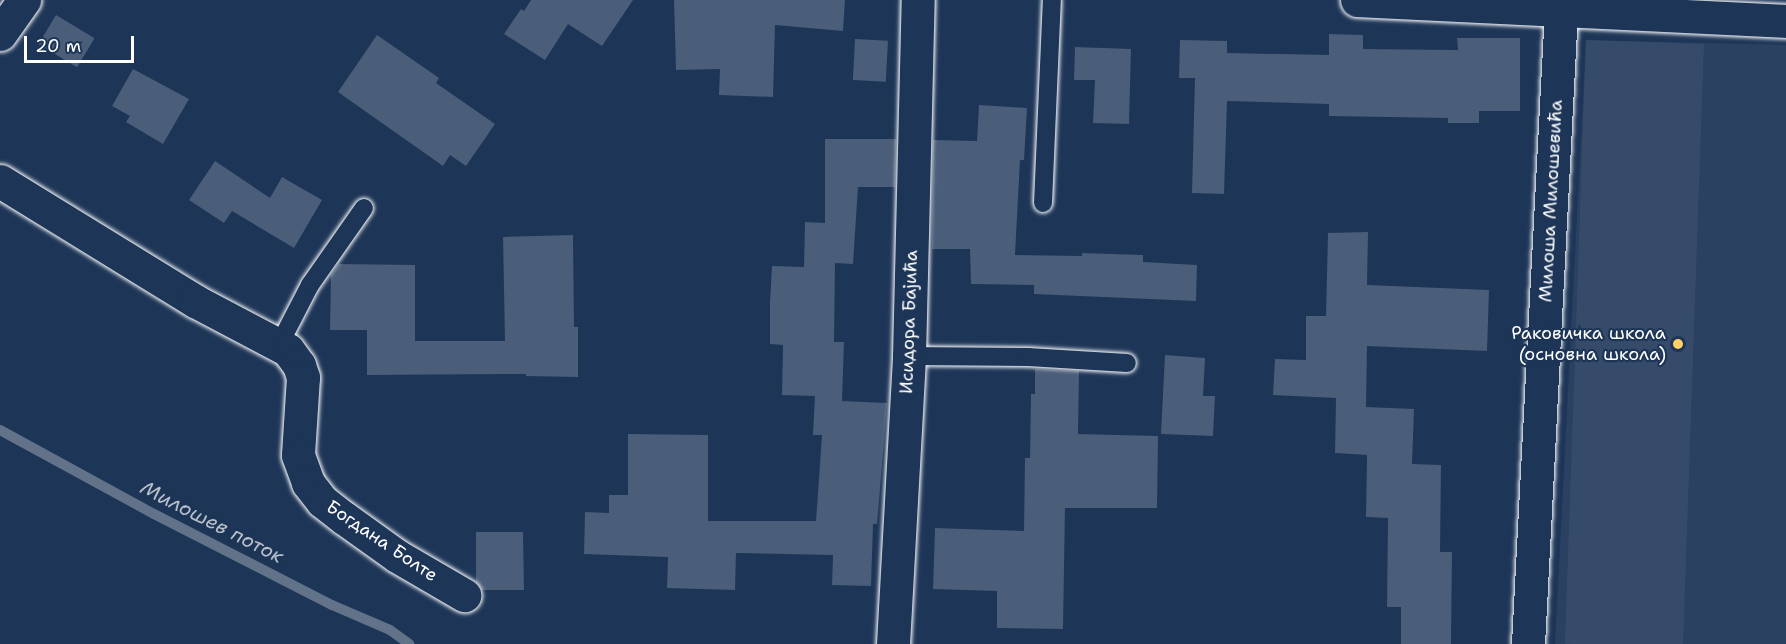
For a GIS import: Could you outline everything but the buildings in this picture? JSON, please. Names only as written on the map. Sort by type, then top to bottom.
[{"type":"street","points":[[0,34],[24,0]]},
{"type":"street","name":"Исидора Бајића","points":[[893,644],[909,356],[918,0]]},
{"type":"street","points":[[1357,0],[1786,21]]},
{"type":"street","name":"Милоша Милошевића","points":[[1528,644],[1561,10]]},
{"type":"street","name":"Богдана Болте","points":[[0,181],[195,301],[279,345],[292,356],[303,377],[298,455],[308,483],[322,501],[371,537],[464,595]]},
{"type":"lane","points":[[1044,203],[1052,0]]},
{"type":"lane","points":[[279,345],[310,285],[364,208]]},
{"type":"lane","points":[[909,356],[1028,357],[1127,363]]},
{"type":"shaded area","name":"Раковичка школа (основна школа)","points":[[1586,40],[1786,45],[1786,644],[1555,644]]},
{"type":"shaded area","points":[[1586,40],[1704,44],[1683,644],[1565,644]]},
{"type":"waterway","name":"Милошев поток","points":[[0,430],[154,514],[332,605],[390,630],[409,644]]},
{"type":"place","name":"Раковичка школа (основна школа)","points":[[1678,344]]}]
